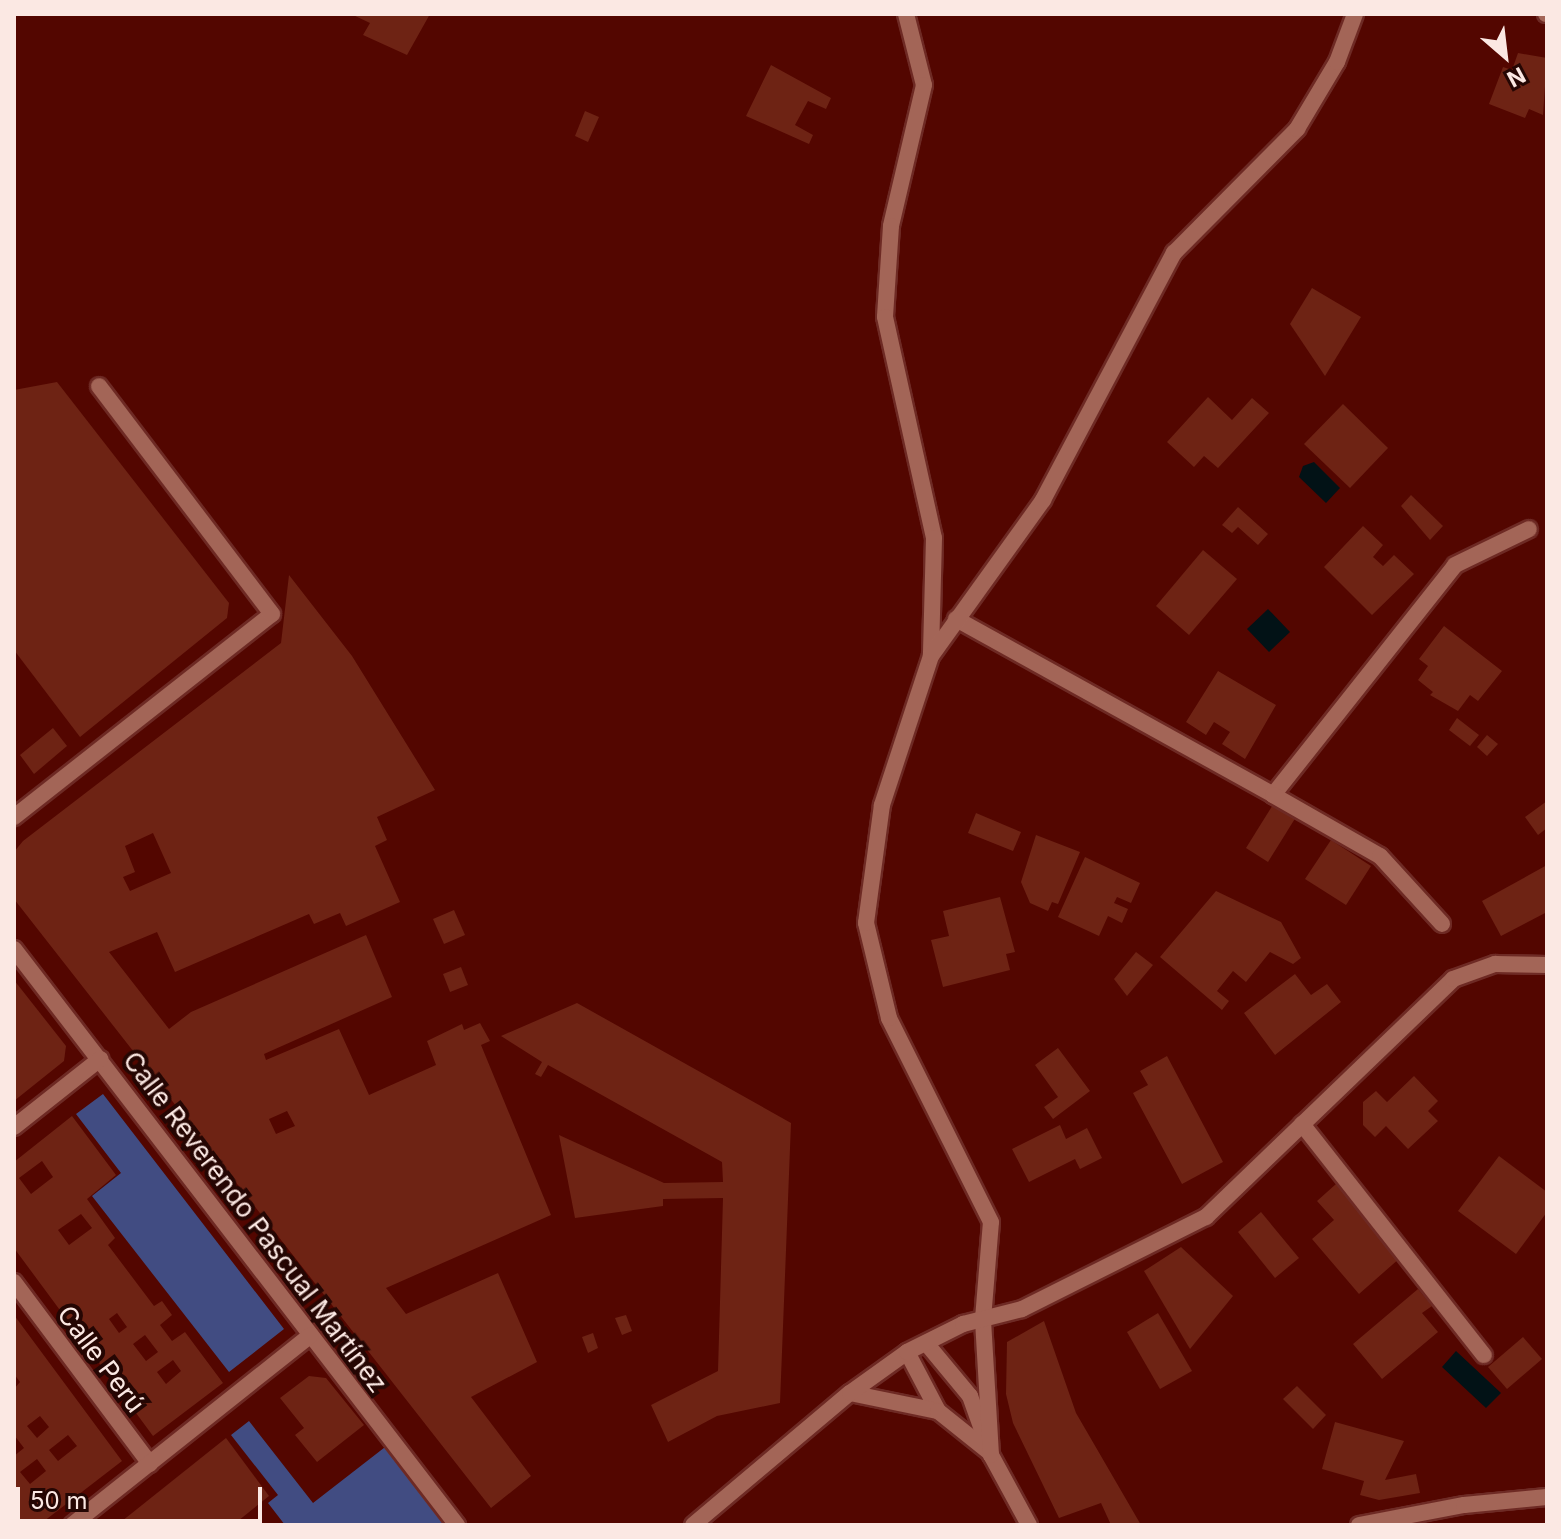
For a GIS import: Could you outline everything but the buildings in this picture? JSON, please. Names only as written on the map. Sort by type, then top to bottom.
[{"type":"street","points":[[906,14],[924,85],[891,226],[885,317],[934,538],[931,656]]},
{"type":"street","points":[[991,1455],[983,1319],[991,1222],[889,1018],[866,923],[882,805],[931,656],[1043,500],[1174,253],[1297,129],[1337,62],[1355,14]]},
{"type":"street","points":[[14,817],[272,614],[99,386]]},
{"type":"street","points":[[1273,795],[1455,565],[1529,529]]},
{"type":"street","points":[[956,619],[1380,856],[1442,924]]},
{"type":"street","name":"Calle Reverendo Pascual Martínez","points":[[14,949],[457,1525]]},
{"type":"street","points":[[693,1525],[850,1393],[907,1352],[983,1319],[1022,1309],[1206,1217],[1453,979],[1495,964],[1547,965]]},
{"type":"street","points":[[14,1127],[100,1059]]},
{"type":"street","points":[[1302,1124],[1484,1355]]},
{"type":"street","name":"Calle Perú","points":[[14,1282],[150,1464]]},
{"type":"street","points":[[72,1525],[311,1335]]},
{"type":"street","points":[[926,1343],[970,1396],[991,1455],[1029,1525]]},
{"type":"street","points":[[907,1352],[938,1411],[991,1455]]},
{"type":"street","points":[[850,1393],[938,1411]]},
{"type":"street","points":[[1359,1525],[1464,1505],[1547,1497]]},
{"type":"shaded area","points":[[1314,462],[1340,488],[1326,503],[1299,477],[1303,466]]},
{"type":"shaded area","points":[[1268,609],[1290,632],[1269,652],[1247,629]]},
{"type":"shaded area","points":[[103,1094],[284,1329],[229,1372],[92,1196],[121,1173],[76,1114]]},
{"type":"shaded area","points":[[1456,1351],[1501,1393],[1486,1408],[1442,1367]]},
{"type":"shaded area","points":[[249,1421],[313,1503],[389,1444],[452,1525],[285,1525],[268,1503],[278,1495],[231,1435]]}]
